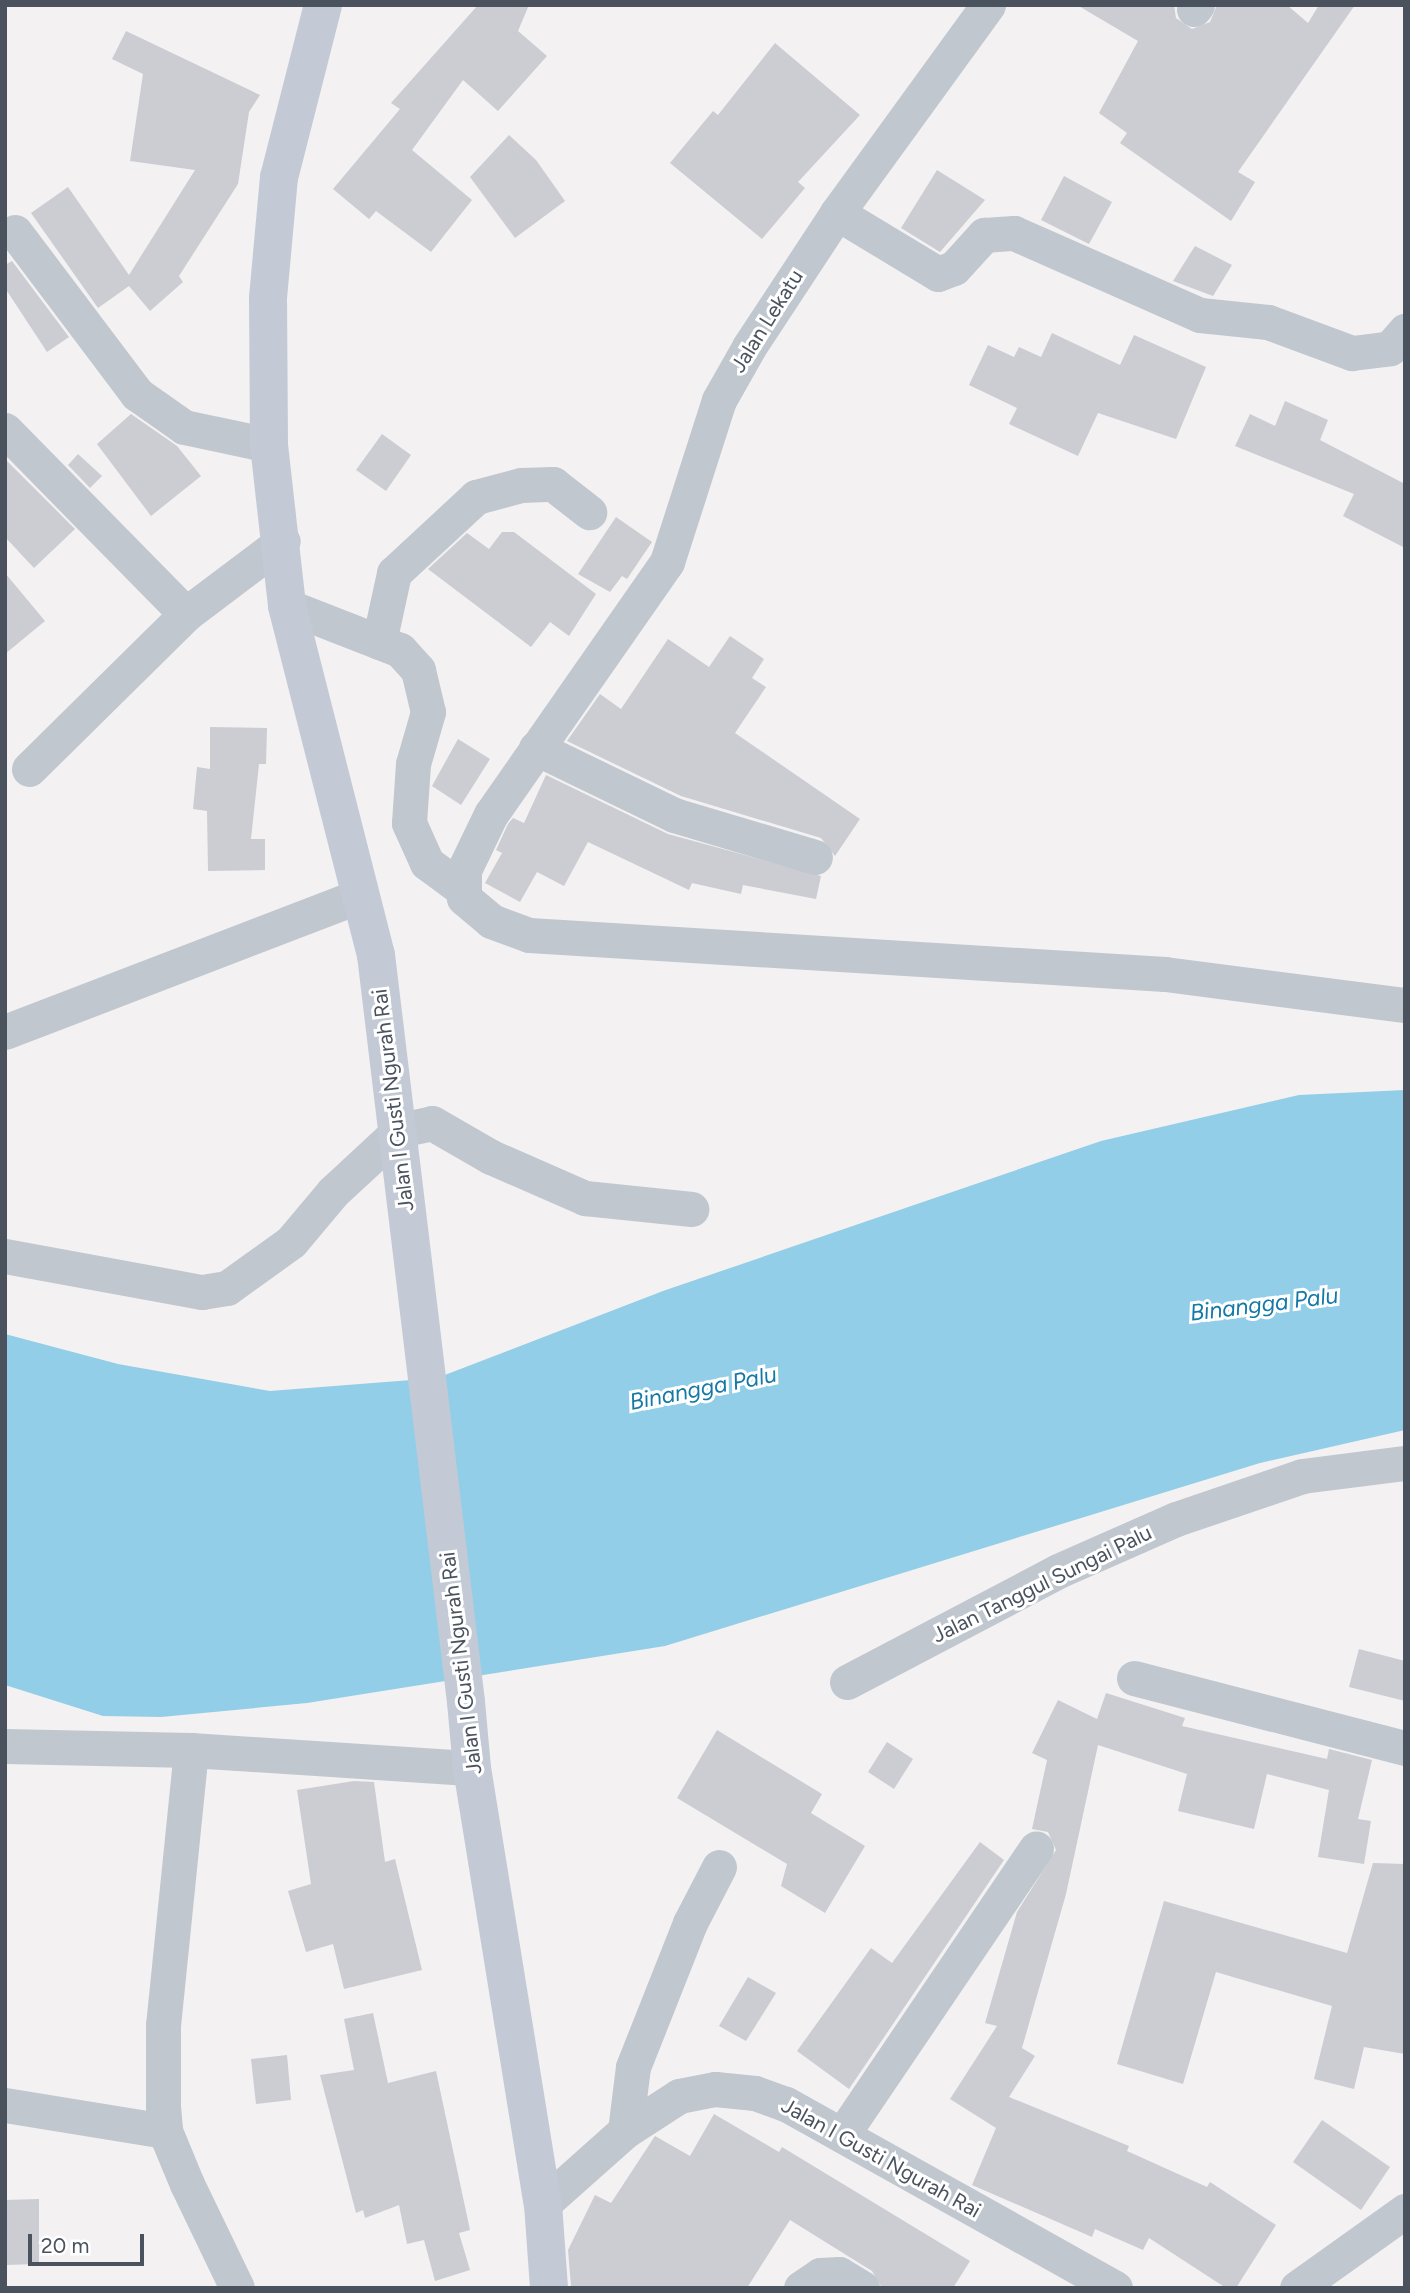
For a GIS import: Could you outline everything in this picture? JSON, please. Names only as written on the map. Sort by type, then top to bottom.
[{"type":"main road","name":"Jalan I Gusti Ngurah Rai","points":[[324,5],[279,177],[268,299],[269,445],[283,541],[287,606],[376,955],[472,1768],[543,2204],[549,2288]]},
{"type":"street","name":"Jalan Lekatu","points":[[461,888],[474,844],[536,748],[599,663],[667,562],[719,400],[837,213],[988,5]]},
{"type":"street","points":[[837,213],[938,274],[954,268],[984,235],[1014,233],[1200,315],[1268,322],[1352,353],[1390,348],[1405,331]]},
{"type":"street","points":[[15,232],[137,394],[184,427],[269,445]]},
{"type":"street","points":[[5,430],[186,614]]},
{"type":"street","points":[[379,642],[394,573],[477,497],[521,485],[553,484],[589,512]]},
{"type":"street","points":[[29,769],[186,614],[283,541]]},
{"type":"street","points":[[287,606],[400,650],[426,689],[428,712],[413,764],[409,823],[427,863],[461,888],[474,911],[529,935],[1165,974],[1405,1005]]},
{"type":"street","points":[[536,748],[674,815],[815,858]]},
{"type":"street","points":[[5,1032],[361,895]]},
{"type":"street","points":[[5,1256],[202,1292],[227,1287],[291,1242],[334,1192],[400,1130],[432,1123],[491,1157],[585,1198],[691,1209]]},
{"type":"street","name":"Jalan Tanggul Sungai Palu","points":[[847,1682],[1058,1571],[1177,1519],[1302,1476],[1405,1463]]},
{"type":"street","points":[[1134,1678],[1405,1748]]},
{"type":"street","points":[[5,1746],[191,1750],[472,1768]]},
{"type":"street","points":[[191,1750],[163,2025],[165,2131],[237,2288]]},
{"type":"street","points":[[842,2135],[1037,1848]]},
{"type":"street","points":[[625,2131],[633,2067],[690,1923],[719,1867]]},
{"type":"street","name":"Jalan I Gusti Ngurah Rai","points":[[543,2204],[625,2131],[679,2096],[715,2089],[755,2093],[842,2135],[1115,2288]]},
{"type":"street","points":[[5,2105],[165,2131]]},
{"type":"street","points":[[1297,2288],[1405,2211]]},
{"type":"street","points":[[802,2288],[820,2275],[839,2274],[862,2288]]},
{"type":"water","name":"Binangga Palu","points":[[1405,1090],[1405,1430],[1260,1463],[665,1646],[307,1703],[161,1717],[103,1716],[5,1685],[5,1334],[118,1364],[270,1391],[437,1378],[663,1291],[1101,1141],[1299,1095]]},
{"type":"building","points":[[478,5],[529,5],[518,31],[547,56],[498,111],[463,80],[412,150],[472,200],[431,252],[376,211],[369,219],[333,189],[400,109],[391,103]]},
{"type":"building","points":[[1077,5],[1174,5],[1176,18],[1192,29],[1210,22],[1217,5],[1287,5],[1308,23],[1319,5],[1355,5],[1238,172],[1255,182],[1231,221],[1120,143],[1127,133],[1099,113],[1138,41]]},
{"type":"building","points":[[126,31],[260,95],[249,112],[238,184],[179,276],[183,282],[150,311],[129,286],[98,308],[31,213],[68,187],[129,275],[195,170],[130,161],[143,74],[112,59]]},
{"type":"building","points":[[775,43],[860,115],[798,182],[805,188],[762,239],[670,163],[713,111],[718,115]]},
{"type":"building","points":[[509,135],[536,160],[565,201],[515,238],[470,177]]},
{"type":"building","points":[[937,170],[985,200],[940,252],[901,228]]},
{"type":"building","points":[[1064,176],[1112,202],[1089,244],[1041,220]]},
{"type":"building","points":[[1195,246],[1232,265],[1213,296],[1173,281]]},
{"type":"building","points":[[12,261],[69,337],[47,352],[5,288],[5,265]]},
{"type":"building","points":[[1052,333],[1120,365],[1134,335],[1206,367],[1176,439],[1098,413],[1078,456],[1009,424],[1017,408],[969,385],[988,345],[1014,357],[1019,347],[1041,357]]},
{"type":"building","points":[[1285,401],[1328,420],[1320,440],[1405,484],[1405,548],[1343,516],[1354,494],[1235,446],[1250,414],[1275,426]]},
{"type":"building","points":[[131,414],[177,446],[201,476],[151,516],[97,444]]},
{"type":"building","points":[[382,434],[411,455],[386,491],[356,470]]},
{"type":"building","points":[[78,454],[102,476],[90,488],[68,465]]},
{"type":"building","points":[[5,459],[75,529],[34,568],[5,537]]},
{"type":"building","points":[[616,517],[652,542],[627,579],[622,576],[610,592],[578,574]]},
{"type":"building","points":[[502,532],[514,532],[596,594],[569,636],[550,622],[531,647],[428,569],[467,533],[489,549]]},
{"type":"building","points":[[5,573],[45,621],[5,654]]},
{"type":"building","points":[[730,636],[764,659],[752,678],[766,687],[735,733],[860,819],[835,856],[821,838],[681,796],[567,741],[600,694],[621,709],[668,639],[709,667]]},
{"type":"building","points":[[210,727],[267,728],[266,764],[259,764],[251,839],[265,839],[265,870],[208,871],[207,811],[193,809],[197,767],[210,769]]},
{"type":"building","points":[[458,739],[490,759],[461,805],[432,786]]},
{"type":"building","points":[[546,775],[668,834],[821,876],[816,899],[743,885],[741,894],[692,883],[689,890],[588,842],[564,886],[537,872],[520,902],[485,883],[502,853],[496,850],[508,824],[513,818],[524,823]]},
{"type":"building","points":[[1359,1649],[1405,1661],[1405,1701],[1349,1687]]},
{"type":"building","points":[[1106,1693],[1185,1718],[1182,1726],[1327,1759],[1329,1749],[1372,1760],[1358,1819],[1371,1821],[1364,1864],[1318,1857],[1329,1790],[1267,1774],[1254,1829],[1178,1811],[1187,1774],[1098,1745],[1066,1894],[1022,2048],[1035,2056],[1009,2097],[1129,2146],[1127,2151],[1207,2187],[1210,2182],[1276,2225],[1236,2288],[1226,2288],[1149,2238],[1143,2250],[1095,2229],[1092,2237],[972,2185],[996,2128],[950,2099],[997,2026],[985,2023],[1017,1912],[1056,1850],[1048,1832],[1032,1829],[1047,1760],[1032,1753],[1058,1700],[1097,1719]]},
{"type":"building","points":[[717,1730],[822,1794],[811,1813],[865,1846],[825,1913],[781,1886],[787,1864],[677,1798]]},
{"type":"building","points":[[887,1742],[913,1759],[894,1789],[868,1772]]},
{"type":"building","points":[[354,1781],[374,1782],[385,1862],[395,1859],[422,1970],[344,1989],[333,1944],[306,1952],[288,1891],[311,1884],[297,1790]]},
{"type":"building","points":[[980,1842],[1004,1860],[849,2089],[797,2051],[871,1948],[892,1963]]},
{"type":"building","points":[[1373,1863],[1405,1864],[1405,2054],[1364,2047],[1354,2089],[1314,2079],[1332,2006],[1216,1972],[1183,2084],[1117,2064],[1164,1901],[1347,1953]]},
{"type":"building","points":[[748,1977],[776,1993],[746,2041],[719,2026]]},
{"type":"building","points":[[373,2013],[388,2083],[436,2071],[470,2230],[459,2233],[470,2270],[435,2281],[424,2240],[407,2244],[399,2205],[365,2218],[363,2210],[356,2213],[320,2075],[354,2070],[344,2019]]},
{"type":"building","points":[[287,2055],[291,2100],[256,2104],[251,2059]]},
{"type":"building","points":[[714,2114],[779,2152],[782,2147],[970,2261],[953,2288],[882,2288],[872,2271],[790,2220],[747,2288],[571,2286],[568,2250],[595,2195],[611,2203],[655,2136],[690,2156]]},
{"type":"building","points":[[1322,2120],[1390,2167],[1361,2210],[1293,2162]]},
{"type":"building","points":[[39,2199],[39,2264],[5,2265],[5,2200]]}]
